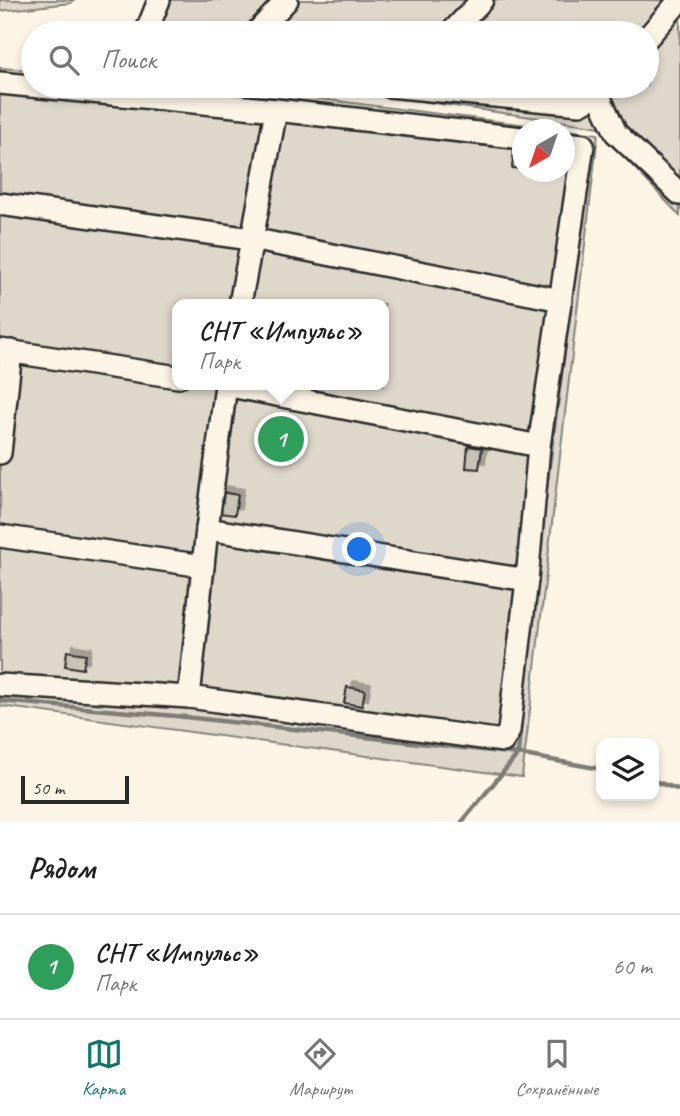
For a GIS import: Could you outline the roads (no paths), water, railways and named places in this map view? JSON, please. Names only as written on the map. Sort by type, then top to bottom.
[{"type":"lane","points":[[151,21],[159,0]]},
{"type":"lane","points":[[267,21],[286,0]]},
{"type":"lane","points":[[463,21],[482,0]]},
{"type":"lane","points":[[659,24],[680,0]]},
{"type":"lane","points":[[0,83],[21,85]]},
{"type":"lane","points":[[153,98],[512,137]]},
{"type":"lane","points":[[519,98],[580,104],[589,98]]},
{"type":"lane","points":[[604,98],[616,133],[680,194]]},
{"type":"lane","points":[[241,299],[276,110]]},
{"type":"lane","points":[[0,685],[189,697],[503,741],[509,732],[539,446],[583,145],[575,144]]},
{"type":"lane","points":[[0,204],[251,239],[561,300]]},
{"type":"lane","points":[[0,453],[5,351],[172,376]]},
{"type":"lane","points":[[189,697],[206,529],[225,390]]},
{"type":"lane","points":[[252,390],[539,446]]},
{"type":"lane","points":[[206,529],[527,580]]},
{"type":"lane","points":[[0,536],[203,566]]},
{"type":"waterway","points":[[546,487],[572,291]]},
{"type":"waterway","points":[[0,701],[176,716],[518,754],[521,715]]},
{"type":"waterway","points":[[462,822],[518,754],[596,768]]},
{"type":"waterway","points":[[659,783],[680,790]]},
{"type":"place","name":"СНТ «Импульс»","points":[[281,439]]}]
